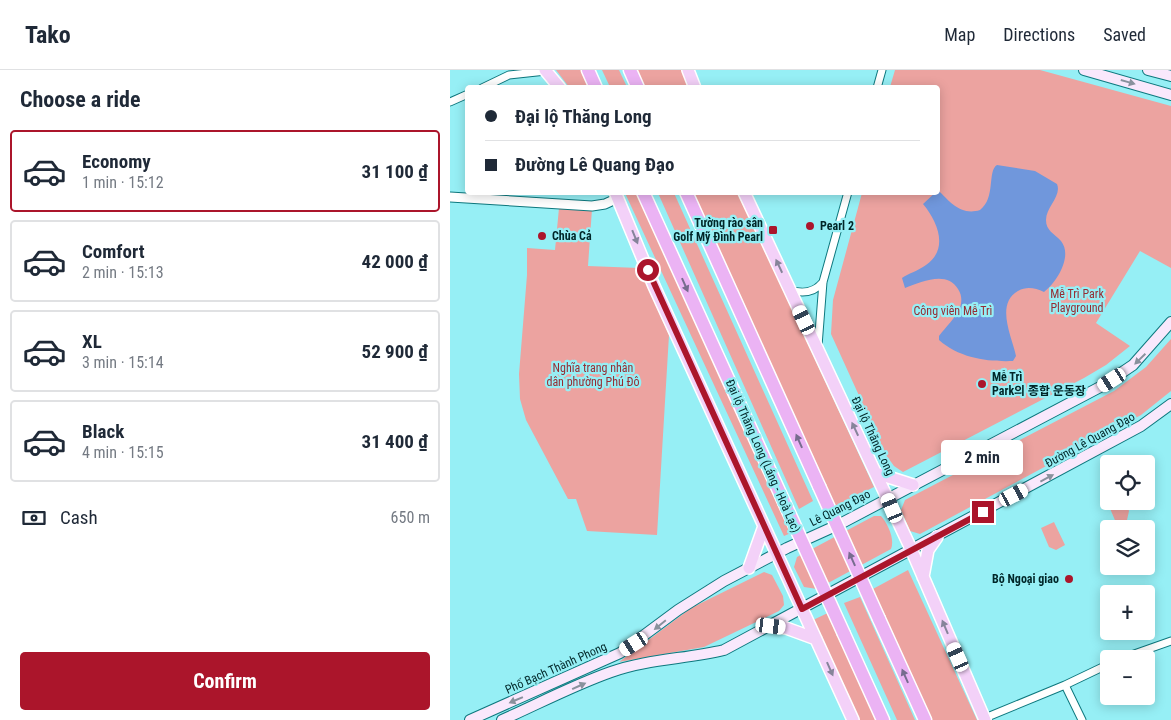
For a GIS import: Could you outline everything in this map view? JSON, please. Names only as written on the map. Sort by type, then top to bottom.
[{"type":"highway","points":[[588,70],[595,85]]},
{"type":"highway","points":[[630,70],[637,85]]},
{"type":"highway","name":"Đại lộ Thăng Long (Láng - Hoà Lạc)","points":[[644,195],[883,720]]},
{"type":"highway","points":[[687,195],[925,720]]},
{"type":"main road","points":[[546,70],[558,85]]},
{"type":"main road","points":[[688,70],[694,85]]},
{"type":"main road","points":[[1084,70],[1171,95]]},
{"type":"main road","points":[[1148,70],[1171,76]]},
{"type":"main road","points":[[616,195],[654,286],[853,720]]},
{"type":"main road","name":"Đại lộ Thăng Long","points":[[745,195],[888,498],[985,719]]},
{"type":"main road","points":[[888,498],[1102,386],[1139,360],[1171,322]]},
{"type":"main road","name":"Đường Lê Quang Đạo","points":[[912,551],[1141,426],[1171,404]]},
{"type":"main road","points":[[876,473],[913,485]]},
{"type":"main road","name":"Lê Quang Đạo","points":[[776,554],[888,498]]},
{"type":"main road","points":[[750,568],[764,526]]},
{"type":"main road","points":[[923,576],[928,550],[937,537]]},
{"type":"main road","points":[[802,609],[912,551]]},
{"type":"main road","name":"Phố Bạch Thành Phong","points":[[470,720],[620,654],[698,596],[776,554]]},
{"type":"main road","name":"Phố Bạch Thành Phong","points":[[502,720],[611,672],[635,665],[698,656],[724,650],[802,609]]},
{"type":"main road","points":[[771,626],[786,628],[816,640]]},
{"type":"street","points":[[487,85],[510,72],[546,70]]},
{"type":"street","points":[[878,85],[882,70]]},
{"type":"street","points":[[450,102],[465,95]]},
{"type":"street","points":[[450,197],[592,206],[605,204],[616,195]]},
{"type":"street","points":[[818,351],[824,282],[847,195]]},
{"type":"street","points":[[790,290],[812,291],[824,282]]},
{"type":"street","points":[[1146,650],[1171,641]]},
{"type":"street","points":[[985,719],[1065,686],[1100,668]]},
{"type":"street","points":[[1065,686],[1082,720]]},
{"type":"green space","points":[[556,70],[584,70],[591,85],[567,85]]},
{"type":"green space","points":[[602,70],[619,70],[626,85],[609,85]]},
{"type":"green space","points":[[635,70],[682,70],[689,85],[642,85]]},
{"type":"green space","name":"Công viên Mễ Trì","points":[[895,70],[1040,70],[1171,106],[1171,268],[1140,251],[1096,323],[1130,346],[1106,365],[1084,378],[903,472],[894,466],[886,455],[831,334],[833,300],[861,195],[940,195],[940,85],[891,85]]},
{"type":"green space","points":[[626,195],[640,195],[791,533],[784,536]]},
{"type":"green space","points":[[659,195],[675,195],[813,501],[799,509]]},
{"type":"green space","points":[[690,195],[739,195],[874,487],[830,509]]},
{"type":"green space","name":"Nghĩa trang nhân dân phường Phú Đô","points":[[559,208],[592,209],[588,266],[639,268],[669,335],[657,535],[587,531],[576,499],[568,499],[526,420],[520,399],[519,374],[527,275],[527,248],[555,250]]},
{"type":"green space","points":[[1171,339],[1171,391],[1141,415],[920,534],[910,531],[901,510],[905,500],[1114,391],[1146,367]]},
{"type":"green space","points":[[1111,510],[1129,510],[1127,520],[1115,520]]},
{"type":"green space","points":[[874,516],[881,516],[886,523],[892,541],[891,549],[817,589],[804,587],[794,567],[797,557]]},
{"type":"green space","points":[[1054,522],[1065,545],[1056,550],[1049,547],[1041,528]]},
{"type":"green space","points":[[908,570],[977,720],[931,720],[871,590]]},
{"type":"green space","points":[[764,572],[772,575],[783,596],[784,605],[779,611],[704,647],[619,662],[691,608]]},
{"type":"green space","points":[[860,597],[915,720],[897,720],[844,603]]},
{"type":"green space","points":[[832,611],[881,720],[858,720],[813,620]]},
{"type":"water","points":[[997,165],[1035,171],[1057,184],[1056,197],[1048,211],[1046,224],[1061,241],[1065,254],[1062,268],[1049,288],[1044,292],[1031,288],[1021,289],[1011,297],[1007,304],[1007,321],[1016,356],[1013,361],[974,358],[947,346],[939,340],[939,336],[960,308],[961,298],[958,289],[953,283],[941,279],[933,279],[905,288],[902,278],[926,265],[933,259],[937,251],[939,235],[937,227],[923,204],[933,195],[940,195],[940,192],[956,207],[967,211],[980,210],[988,199],[994,168]]},
{"type":"place","name":"Pearl 2","points":[[810,226]]},
{"type":"place","name":"Tường rào sân Golf Mỹ Đình Pearl","points":[[773,230]]},
{"type":"place","name":"Chùa Cả","points":[[542,236]]},
{"type":"place","name":"Mễ Trì Park의 종합 운동장","points":[[982,384]]},
{"type":"place","name":"Bộ Ngoại giao","points":[[1069,579]]},
{"type":"route","points":[[648,270],[802,609],[983,512]]},
{"type":"park label","name":"Mễ Trì Park Playground","points":[[1077,301]]}]
